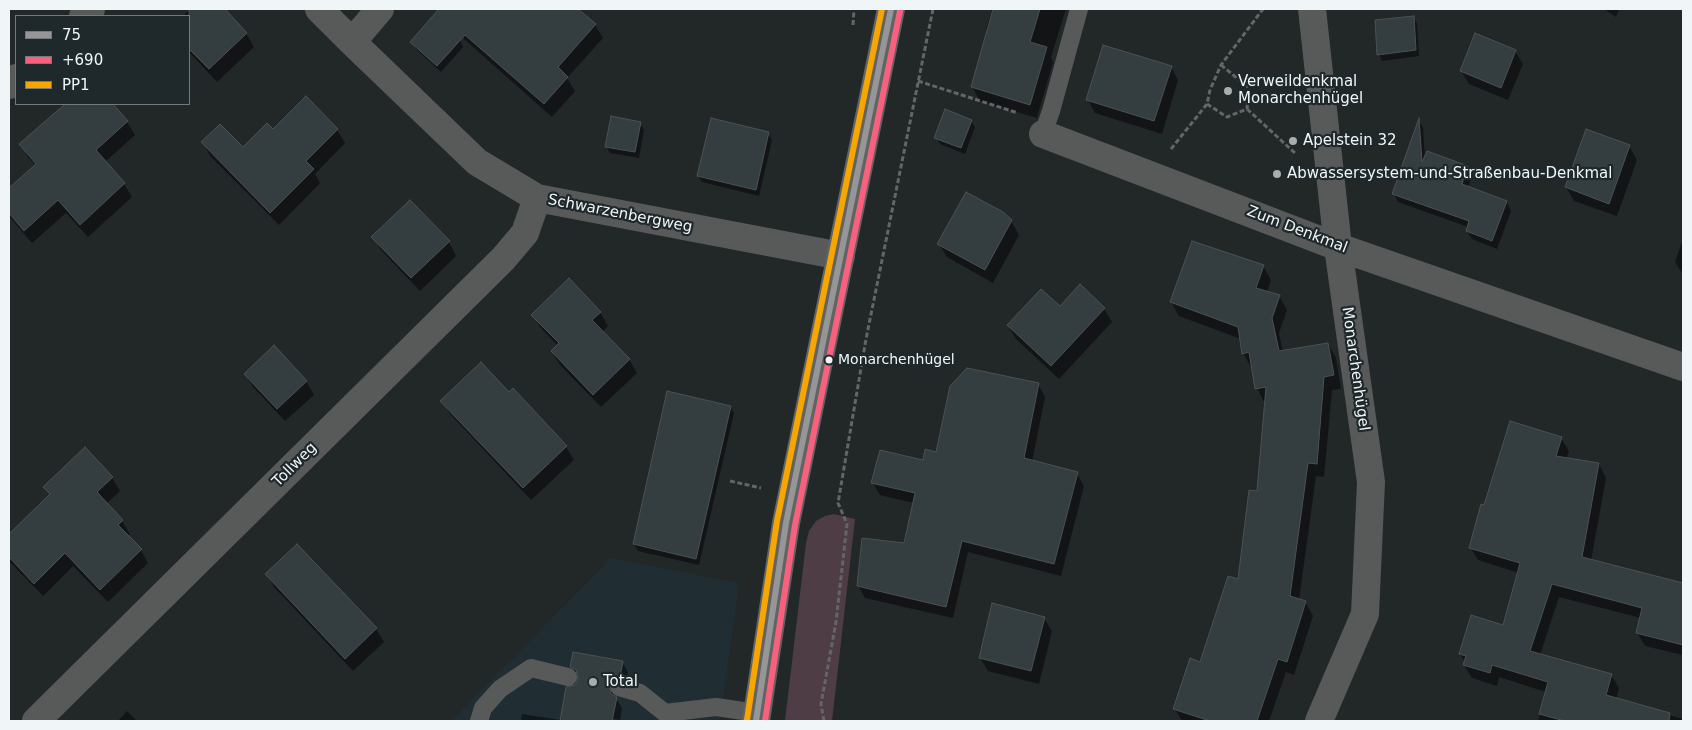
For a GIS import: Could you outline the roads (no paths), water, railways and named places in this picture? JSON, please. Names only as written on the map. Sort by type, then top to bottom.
[{"type":"main road","points":[[757,717],[786,523],[892,9]]},
{"type":"street","name":"Schwarzenbergweg","points":[[320,9],[477,162],[537,198],[841,256]]},
{"type":"street","points":[[352,42],[380,9]]},
{"type":"street","name":"Monarchenhügel","points":[[1312,9],[1338,246],[1371,482],[1365,614],[1319,721]]},
{"type":"street","name":"Zum Denkmal","points":[[1043,134],[1338,246],[1683,367]]},
{"type":"street","name":"Tollweg","points":[[36,721],[503,259],[525,233],[537,198]]},
{"type":"lane","points":[[1043,134],[1079,9]]},
{"type":"lane","points":[[479,721],[483,708],[500,690],[532,668],[568,677]]},
{"type":"lane","points":[[618,687],[640,693],[666,712],[716,707],[757,717]]},
{"type":"place","name":"Verweildenkmal Monarchenhügel","points":[[1228,91]]},
{"type":"place","name":"Apelstein 32","points":[[1293,141]]},
{"type":"place","name":"Abwassersystem-und-Straßenbau-Denkmal","points":[[1277,174]]},
{"type":"place","name":"Monarchenhügel","points":[[829,360]]},
{"type":"place","name":"Total","points":[[593,682]]}]
